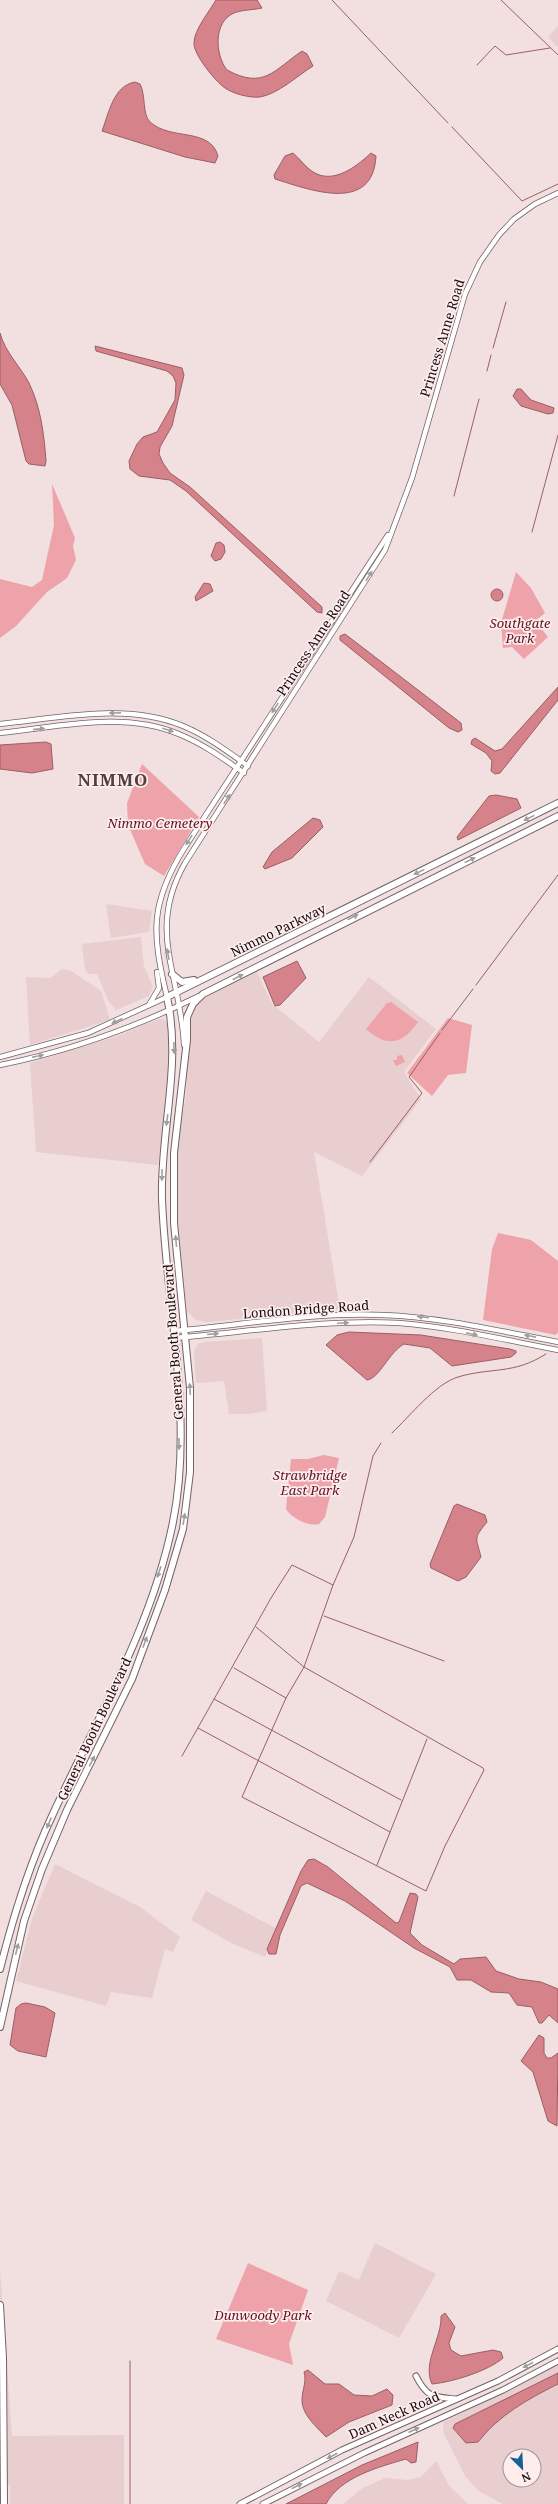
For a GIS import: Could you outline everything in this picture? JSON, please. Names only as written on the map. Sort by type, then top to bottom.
[{"type":"highway","name":"Nimmo Parkway","points":[[167,998],[558,803]]},
{"type":"highway","name":"Nimmo Parkway","points":[[203,994],[558,816]]},
{"type":"highway","points":[[172,974],[179,980],[189,982],[222,966],[239,961]]},
{"type":"highway","points":[[184,1052],[188,1012],[203,994]]},
{"type":"highway","name":"General Booth Boulevard","points":[[0,1970],[14,1916],[36,1854],[52,1816],[121,1674],[157,1579],[168,1544],[176,1506],[179,1464],[178,1383],[163,1224],[165,1136],[174,1064],[170,1009],[167,998]]},
{"type":"highway","name":"General Booth Boulevard","points":[[0,2027],[24,1921],[42,1869],[67,1810],[132,1679],[179,1546],[190,1472],[190,1388],[174,1223],[173,1174],[184,1052]]},
{"type":"highway","points":[[165,1136],[170,1137],[171,1141],[170,1160],[173,1174]]},
{"type":"highway","points":[[0,2305],[3,2358],[4,2504]]},
{"type":"main road","name":"Princess Anne Road","points":[[248,766],[382,556],[412,478],[466,294],[475,272],[490,246],[506,226],[535,204],[558,193]]},
{"type":"main road","name":"Princess Anne Road","points":[[241,761],[396,522]]},
{"type":"main road","points":[[0,724],[102,714],[137,714],[184,726],[208,739],[248,766]]},
{"type":"main road","points":[[0,732],[108,722],[143,724],[171,731],[190,738],[244,772]]},
{"type":"main road","name":"General Booth Boulevard","points":[[167,998],[158,964],[156,939],[157,910],[165,883],[178,858],[241,761]]},
{"type":"main road","name":"General Booth Boulevard","points":[[184,1052],[180,1005],[167,950],[167,912],[174,887],[185,863],[248,766]]},
{"type":"main road","points":[[148,1007],[156,994],[159,985],[153,952],[156,939]]},
{"type":"main road","name":"Nimmo Parkway","points":[[0,1065],[43,1055],[99,1039],[203,994]]},
{"type":"main road","name":"Nimmo Parkway","points":[[0,1057],[74,1038],[105,1027],[167,998]]},
{"type":"main road","name":"London Bridge Road","points":[[174,1331],[335,1315],[382,1314],[441,1320],[558,1342]]},
{"type":"main road","name":"London Bridge Road","points":[[174,1338],[325,1324],[379,1323],[440,1328],[558,1350]]},
{"type":"main road","name":"Dam Neck Road","points":[[240,2504],[349,2447],[498,2381],[558,2349]]},
{"type":"main road","name":"Dam Neck Road","points":[[263,2504],[352,2458],[503,2390],[558,2361]]},
{"type":"main road","points":[[416,2376],[423,2389],[431,2396],[457,2399]]},
{"type":"shaded area","points":[[216,0],[257,0],[262,8],[234,13],[227,17],[222,24],[219,31],[218,48],[223,64],[227,70],[240,76],[260,78],[276,71],[302,51],[307,54],[313,66],[280,89],[260,97],[242,95],[225,88],[211,74],[201,60],[197,54],[194,43],[196,32]]},
{"type":"shaded area","points":[[558,26],[558,47],[548,37]]},
{"type":"shaded area","points":[[135,82],[140,84],[142,88],[146,114],[150,122],[159,128],[168,131],[207,141],[214,147],[218,156],[215,163],[185,157],[102,131],[113,101],[117,95],[122,89]]},
{"type":"shaded area","points":[[293,153],[309,169],[317,174],[325,176],[334,176],[350,169],[371,153],[376,156],[372,174],[364,186],[352,192],[338,193],[322,192],[275,179],[274,175],[285,156]]},
{"type":"shaded area","points":[[0,333],[5,346],[29,383],[33,392],[43,431],[46,461],[45,466],[29,464],[26,461],[12,405],[0,384]]},
{"type":"shaded area","points":[[95,346],[182,368],[184,375],[172,426],[160,447],[159,454],[163,463],[170,473],[190,487],[322,607],[322,613],[317,612],[186,491],[170,480],[139,476],[130,469],[129,461],[137,444],[143,437],[157,432],[175,400],[176,383],[173,376],[167,371],[96,351]]},
{"type":"shaded area","points":[[517,389],[521,389],[531,400],[554,408],[553,413],[548,414],[521,406],[513,396]]},
{"type":"shaded area","points":[[220,542],[224,545],[225,552],[221,559],[215,561],[211,556],[216,543]]},
{"type":"shaded area","points":[[204,583],[210,584],[213,591],[196,601],[195,597]]},
{"type":"shaded area","points":[[495,589],[499,589],[503,595],[499,601],[495,601],[491,597],[491,593]]},
{"type":"shaded area","points":[[345,634],[461,723],[462,730],[458,732],[449,728],[340,640],[340,636]]},
{"type":"shaded area","points":[[558,687],[558,700],[500,773],[495,774],[491,771],[492,761],[486,753],[471,744],[472,740],[475,738],[495,751],[502,749]]},
{"type":"shaded area","points":[[46,742],[51,744],[53,769],[32,773],[0,769],[0,745]]},
{"type":"shaded area","points":[[496,795],[517,799],[521,808],[458,840],[457,837],[489,796]]},
{"type":"shaded area","points":[[313,818],[320,820],[323,827],[292,858],[265,869],[263,867],[272,852]]},
{"type":"shaded area","points":[[106,904],[152,911],[149,932],[111,938]]},
{"type":"shaded area","points":[[141,937],[144,966],[153,987],[149,996],[116,1010],[108,1000],[97,974],[88,974],[85,969],[82,944]]},
{"type":"shaded area","points":[[297,961],[306,978],[280,1005],[275,1006],[263,977]]},
{"type":"shaded area","points":[[62,969],[71,971],[101,991],[110,1020],[30,1045],[26,977],[50,978]]},
{"type":"shaded area","points":[[257,972],[272,1004],[319,1042],[369,977],[436,1029],[404,1072],[421,1099],[362,1176],[314,1152],[340,1310],[207,1322],[196,1320],[187,1311],[176,1200],[176,1147],[186,1096],[189,1021],[193,1009],[202,998]]},
{"type":"shaded area","points":[[159,1019],[164,1019],[169,1025],[170,1079],[158,1165],[36,1152],[30,1063],[117,1036]]},
{"type":"shaded area","points":[[349,1332],[421,1335],[510,1349],[516,1351],[516,1353],[511,1357],[452,1366],[430,1348],[404,1344],[394,1353],[376,1375],[367,1380],[326,1345],[337,1335]]},
{"type":"shaded area","points":[[262,1338],[267,1411],[249,1414],[229,1414],[224,1381],[196,1383],[194,1350],[198,1344],[205,1342]]},
{"type":"shaded area","points":[[457,1504],[485,1515],[487,1522],[479,1532],[477,1538],[481,1557],[466,1577],[458,1581],[431,1568],[430,1564],[454,1506]]},
{"type":"shaded area","points":[[314,1859],[328,1867],[396,1923],[399,1922],[410,1893],[416,1894],[418,1897],[410,1933],[422,1945],[454,1964],[460,1959],[486,1957],[496,1971],[519,1979],[541,1982],[558,1989],[558,2023],[549,2015],[542,2023],[539,2023],[532,2007],[517,2005],[509,1993],[491,1992],[471,1980],[457,1980],[450,1967],[414,1948],[345,1901],[307,1883],[301,1886],[280,1935],[276,1954],[269,1954],[267,1949],[301,1871],[308,1860]]},
{"type":"shaded area","points":[[55,1864],[140,1907],[180,1937],[173,1952],[165,1949],[152,1998],[111,1992],[106,2006],[16,1981],[32,1919]]},
{"type":"shaded area","points":[[206,1891],[277,1929],[265,1957],[231,1943],[191,1920]]},
{"type":"shaded area","points":[[26,2003],[45,2007],[55,2013],[46,2057],[18,2051],[10,2045],[16,2008],[21,2004]]},
{"type":"shaded area","points":[[539,2035],[544,2038],[544,2053],[547,2058],[551,2058],[558,2053],[557,2126],[548,2121],[533,2072],[521,2061]]},
{"type":"shaded area","points":[[375,2243],[436,2274],[399,2338],[326,2301],[339,2271],[359,2280]]},
{"type":"shaded area","points":[[0,2270],[12,2436],[124,2435],[124,2504],[10,2504],[10,2485],[0,2485]]},
{"type":"shaded area","points":[[445,2313],[455,2327],[449,2343],[451,2350],[461,2356],[493,2350],[501,2352],[503,2358],[497,2363],[470,2375],[450,2381],[432,2384],[429,2368],[439,2333],[441,2316]]},
{"type":"shaded area","points":[[558,2365],[558,2504],[503,2504],[480,2492],[465,2476],[443,2432],[444,2422]]},
{"type":"shaded area","points":[[308,2370],[325,2384],[339,2384],[354,2395],[372,2396],[387,2389],[393,2395],[392,2405],[349,2422],[326,2437],[304,2411],[302,2396],[305,2379],[304,2372]]},
{"type":"shaded area","points":[[558,2373],[558,2384],[515,2408],[486,2432],[478,2442],[466,2443],[453,2428],[455,2424]]},
{"type":"shaded area","points":[[418,2442],[416,2462],[411,2463],[406,2459],[361,2474],[341,2487],[332,2495],[326,2504],[286,2504],[362,2465]]},
{"type":"shaded area","points":[[436,2461],[449,2486],[468,2504],[343,2504],[361,2489],[385,2478],[408,2480],[421,2477]]},
{"type":"green space","points":[[52,484],[75,538],[73,546],[76,560],[67,578],[47,592],[16,626],[0,638],[0,579],[32,587],[42,580],[54,525]]},
{"type":"green space","name":"Southgate Park","points":[[516,572],[531,588],[545,613],[535,621],[548,637],[524,659],[512,647],[503,648],[501,623]]},
{"type":"green space","name":"Nimmo Cemetery","points":[[142,764],[199,817],[164,876],[145,864],[128,825],[127,803]]},
{"type":"green space","points":[[391,1002],[418,1022],[406,1035],[400,1039],[388,1041],[381,1039],[366,1029],[387,1003]]},
{"type":"green space","points":[[448,1018],[472,1025],[466,1073],[448,1075],[432,1096],[407,1073]]},
{"type":"green space","points":[[402,1055],[405,1062],[396,1066],[393,1060],[397,1060],[397,1056]]},
{"type":"green space","points":[[498,1233],[531,1240],[558,1261],[558,1332],[556,1335],[483,1320],[492,1249]]},
{"type":"green space","name":"Strawbridge East Park","points":[[324,1455],[339,1458],[325,1517],[319,1524],[315,1525],[305,1523],[292,1516],[286,1509],[291,1459],[308,1459]]},
{"type":"green space","name":"Dunwoody Park","points":[[248,2263],[308,2290],[289,2344],[293,2365],[216,2339]]},
{"type":"waterway","points":[[332,0],[448,123]]},
{"type":"waterway","points":[[501,0],[558,55]]},
{"type":"waterway","points":[[477,65],[495,46],[506,55],[550,48]]},
{"type":"waterway","points":[[452,127],[522,201],[558,184]]},
{"type":"waterway","points":[[493,348],[506,302]]},
{"type":"waterway","points":[[487,371],[491,355]]},
{"type":"waterway","points":[[454,496],[479,399]]},
{"type":"waterway","points":[[532,532],[558,435]]},
{"type":"waterway","points":[[476,985],[558,875]]},
{"type":"waterway","points":[[442,1030],[473,989]]},
{"type":"waterway","points":[[370,1162],[422,1093],[409,1077],[440,1033]]},
{"type":"waterway","points":[[392,1433],[423,1401],[449,1381],[470,1374],[502,1370],[523,1365],[546,1354]]},
{"type":"waterway","points":[[256,1627],[304,1667],[483,1768],[484,1770],[445,1846],[426,1891],[242,1797],[286,1698],[304,1667],[333,1585],[354,1537],[373,1456],[381,1443]]},
{"type":"waterway","points":[[182,1756],[271,1598],[292,1565],[333,1585]]},
{"type":"waterway","points":[[324,1616],[444,1661]]},
{"type":"waterway","points":[[234,1668],[286,1698]]},
{"type":"waterway","points":[[214,1699],[401,1800]]},
{"type":"waterway","points":[[198,1728],[390,1832]]},
{"type":"waterway","points":[[377,1865],[427,1739]]},
{"type":"waterway","points":[[130,2361],[130,2504]]},
{"type":"district","name":"NIMMO","points":[[113,780]]}]
